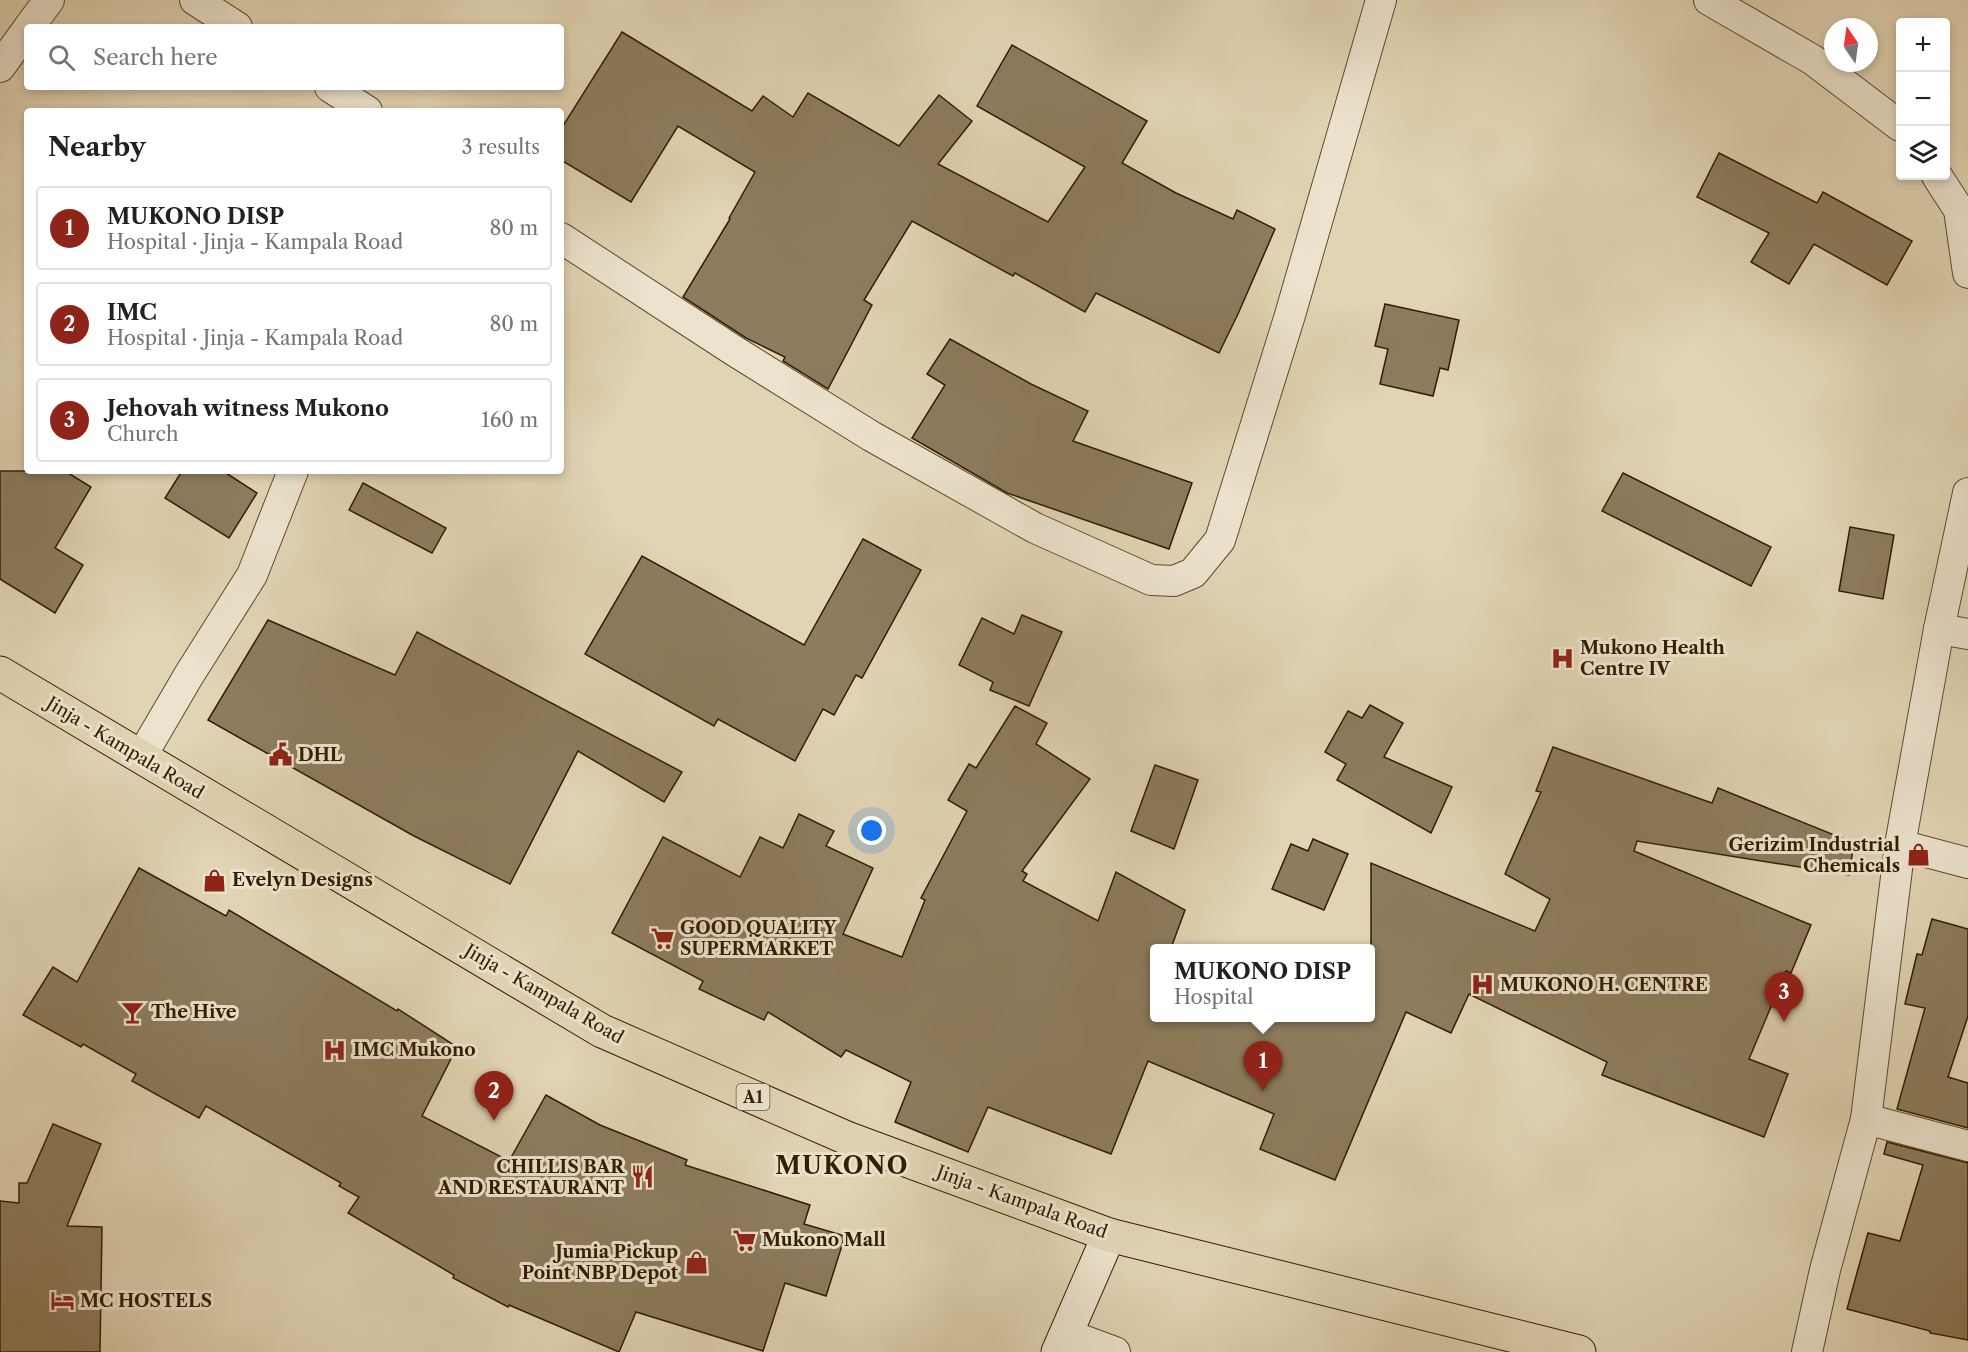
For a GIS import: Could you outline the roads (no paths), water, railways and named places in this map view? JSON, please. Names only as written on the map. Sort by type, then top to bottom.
[{"type":"highway","name":"Jinja - Kampala Road","points":[[0,673],[602,1031],[849,1139],[1110,1235],[1579,1352]]},
{"type":"main road","points":[[1062,1343],[1110,1235]]},
{"type":"street","points":[[31,24],[49,0]]},
{"type":"street","points":[[195,0],[232,24]]},
{"type":"street","points":[[564,240],[732,350],[892,448],[1035,528],[1151,580],[1174,581],[1193,573],[1220,540],[1290,315],[1381,0]]},
{"type":"street","points":[[1709,0],[1813,60],[1896,123]]},
{"type":"street","points":[[0,68],[24,34]]},
{"type":"street","points":[[335,90],[362,108]]},
{"type":"street","points":[[1940,180],[1964,216],[1968,273]]},
{"type":"street","points":[[141,757],[252,575],[292,474]]},
{"type":"street","points":[[1807,1352],[1825,1270],[1866,1119],[1900,845],[1939,629],[1968,493]]},
{"type":"street","points":[[1939,629],[1968,634]]},
{"type":"street","points":[[1900,845],[1968,863]]},
{"type":"street","points":[[1866,1119],[1968,1146]]},
{"type":"street","points":[[1062,1343],[1115,1352]]},
{"type":"place","name":"Mukono Health Centre IV","points":[[1562,658]]},
{"type":"place","name":"DHL","points":[[280,755]]},
{"type":"place","name":"Gerizim Industrial Chemicals","points":[[1918,855]]},
{"type":"place","name":"Evelyn Designs","points":[[214,880]]},
{"type":"place","name":"GOOD QUALITY SUPERMARKET","points":[[662,938]]},
{"type":"place","name":"MUKONO H. CENTRE","points":[[1482,985]]},
{"type":"place","name":"The Hive","points":[[133,1012]]},
{"type":"place","name":"Jehovah witness Mukono","points":[[1784,1022]]},
{"type":"place","name":"IMC Mukono","points":[[335,1050]]},
{"type":"place","name":"MUKONO DISP","points":[[1263,1091]]},
{"type":"place","name":"IMC","points":[[494,1121]]},
{"type":"place","name":"CHILLIS BAR AND RESTAURANT","points":[[642,1177]]},
{"type":"place","name":"Mukono Mall","points":[[744,1240]]},
{"type":"place","name":"Jumia Pickup Point NBP Depot","points":[[696,1262]]},
{"type":"place","name":"MC HOSTELS","points":[[62,1301]]},
{"type":"district","name":"MUKONO","points":[[842,1165]]}]
